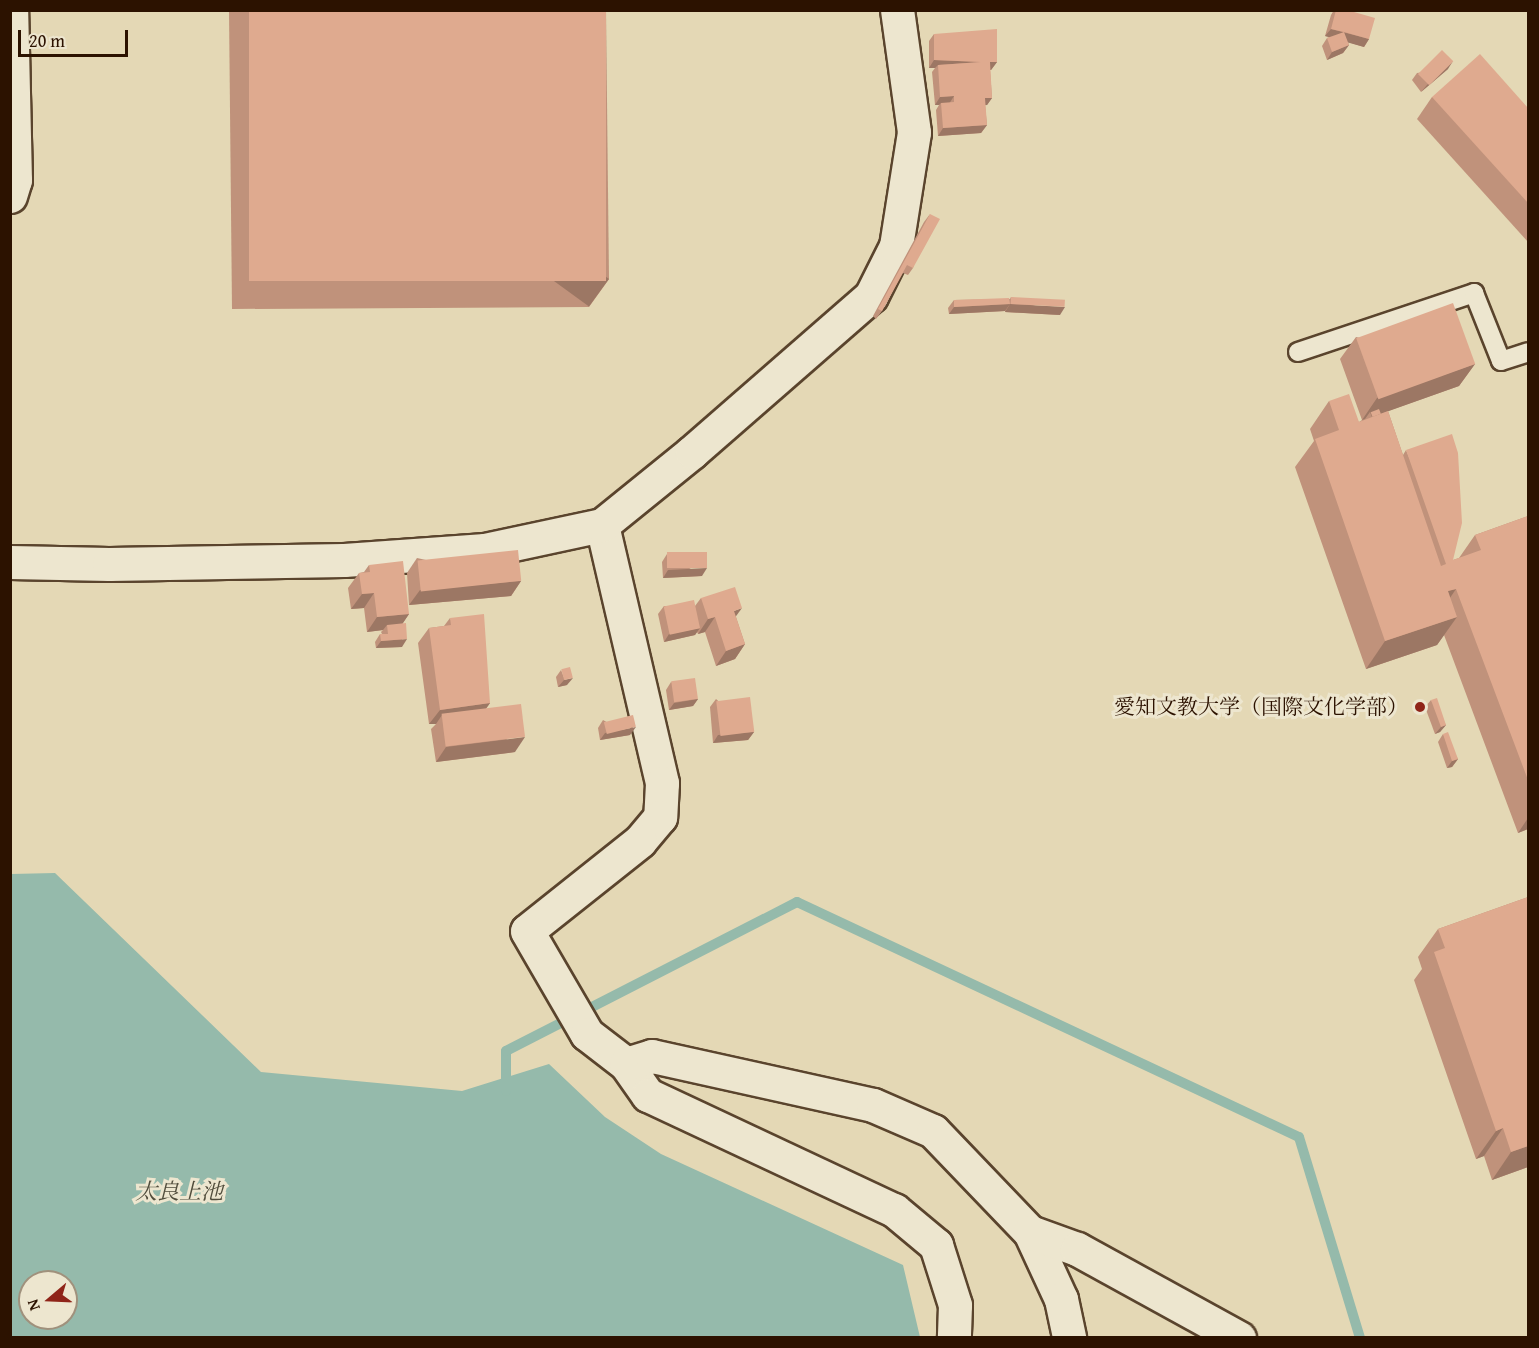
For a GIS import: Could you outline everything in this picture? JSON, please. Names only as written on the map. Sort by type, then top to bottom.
[{"type":"street","points":[[10,196],[15,180],[11,10]]},
{"type":"street","points":[[10,562],[109,564],[344,560],[485,550],[602,525],[701,445],[871,296],[896,246],[914,132],[897,10]]},
{"type":"street","points":[[602,525],[662,783],[660,817],[640,841],[527,931],[587,1034],[626,1064],[648,1095],[894,1210],[936,1245],[955,1305],[954,1338]]},
{"type":"street","points":[[626,1064],[652,1056],[873,1105],[933,1131],[1029,1232],[1061,1299],[1069,1338]]},
{"type":"street","points":[[1029,1232],[1077,1249],[1239,1338]]},
{"type":"lane","points":[[1298,352],[1474,293],[1501,361],[1528,352]]},
{"type":"water","name":"太良上池","points":[[55,873],[261,1072],[462,1091],[549,1064],[605,1117],[661,1154],[903,1265],[920,1337],[11,1337],[11,874]]},
{"type":"building","points":[[249,10],[606,10],[606,281],[249,281]]},
{"type":"building","points":[[1336,10],[1347,10],[1375,18],[1369,39],[1331,29]]},
{"type":"building","points":[[997,29],[997,62],[990,62],[992,98],[985,98],[987,125],[943,128],[941,103],[954,102],[954,96],[940,97],[938,65],[981,62],[934,60],[934,34]]},
{"type":"building","points":[[1344,32],[1349,45],[1332,52],[1327,38]]},
{"type":"building","points":[[1442,50],[1453,61],[1429,85],[1418,74]]},
{"type":"building","points":[[1480,54],[1528,108],[1528,203],[1432,97]]},
{"type":"building","points":[[930,214],[940,219],[913,268],[907,265],[882,311],[878,309]]},
{"type":"building","points":[[1011,297],[1065,300],[1065,307],[1011,304]]},
{"type":"building","points":[[1009,298],[1010,304],[954,307],[954,300]]},
{"type":"building","points":[[1453,303],[1475,364],[1378,399],[1356,338]]},
{"type":"building","points":[[1349,394],[1359,422],[1388,411],[1441,566],[1446,564],[1406,450],[1452,434],[1458,453],[1462,523],[1453,560],[1481,550],[1475,535],[1528,516],[1528,780],[1456,589],[1448,591],[1457,617],[1385,641],[1315,439],[1339,430],[1329,401]]},
{"type":"building","points":[[1379,409],[1381,414],[1373,417],[1371,412]]},
{"type":"building","points":[[518,550],[521,581],[421,591],[418,561]]},
{"type":"building","points":[[667,552],[707,552],[707,568],[667,568]]},
{"type":"building","points":[[403,561],[409,614],[377,617],[374,593],[362,594],[359,573],[370,572],[369,565]]},
{"type":"building","points":[[735,587],[742,608],[734,611],[745,644],[726,651],[715,617],[708,619],[701,598]]},
{"type":"building","points":[[694,600],[700,628],[670,635],[664,606]]},
{"type":"building","points":[[484,614],[490,703],[440,710],[429,628],[451,625],[450,618]]},
{"type":"building","points":[[406,623],[407,639],[381,641],[380,634],[388,634],[387,625]]},
{"type":"building","points":[[570,667],[573,678],[564,680],[561,669]]},
{"type":"building","points":[[695,678],[698,699],[674,702],[671,681]]},
{"type":"building","points":[[750,697],[754,732],[721,736],[716,701]]},
{"type":"building","points":[[1437,698],[1446,725],[1441,727],[1431,700]]},
{"type":"building","points":[[521,704],[525,737],[446,747],[442,714]]},
{"type":"building","points":[[633,715],[636,727],[607,734],[604,722]]},
{"type":"building","points":[[1448,732],[1458,759],[1452,761],[1443,734]]},
{"type":"building","points":[[1528,897],[1528,1146],[1511,1152],[1503,1128],[1496,1131],[1434,952],[1445,948],[1438,929]]},
{"type":"waterway","points":[[506,1091],[506,1051],[797,902],[1299,1137],[1360,1338]]},
{"type":"place","name":"愛知文教大学（国際文化学部）","points":[[1420,707]]}]
